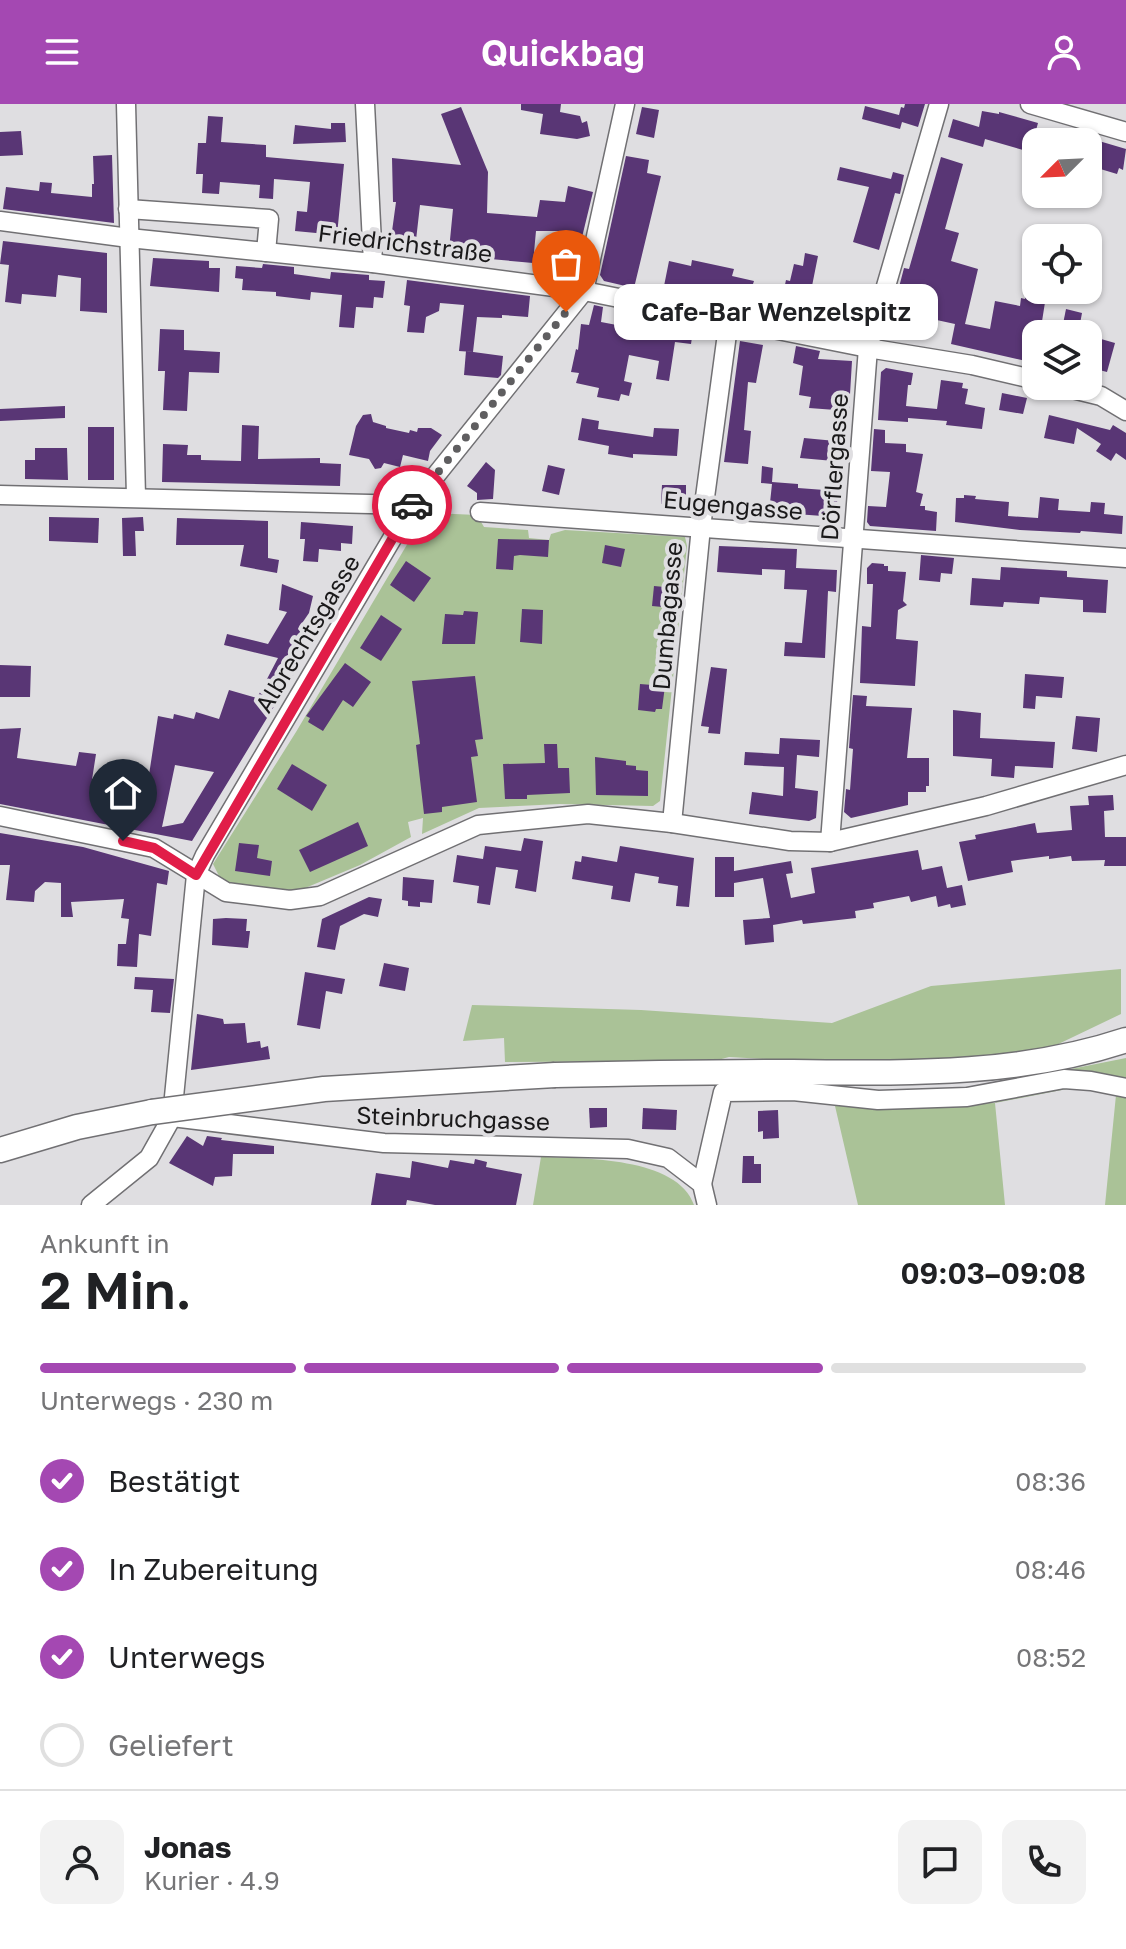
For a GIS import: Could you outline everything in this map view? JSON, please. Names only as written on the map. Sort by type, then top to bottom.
[{"type":"main road","points":[[0,1150],[77,1127],[188,1106],[338,1088],[555,1075],[980,1070],[1063,1058],[1126,1040]]},
{"type":"street","points":[[126,104],[136,496]]},
{"type":"street","points":[[365,104],[373,263]]},
{"type":"street","name":"Albrechtsgasse","points":[[91,1205],[149,1158],[172,1117],[196,875],[412,505],[584,291],[625,104]]},
{"type":"street","name":"Dörflergasse","points":[[830,842],[868,348],[939,104]]},
{"type":"street","points":[[1030,104],[1126,132]]},
{"type":"street","points":[[128,209],[269,219],[266,252]]},
{"type":"street","name":"Friedrichstraße","points":[[0,221],[129,238],[373,263],[584,291],[1022,377]]},
{"type":"street","name":"Dumbagasse","points":[[672,823],[701,527],[729,319]]},
{"type":"street","points":[[1102,397],[1126,411]]},
{"type":"street","points":[[0,495],[412,505]]},
{"type":"street","name":"Eugengasse","points":[[480,512],[1126,558]]},
{"type":"street","points":[[0,816],[154,848],[226,892],[290,900],[320,896],[478,825],[588,814],[790,841],[830,842],[986,806],[1126,765]]},
{"type":"street","points":[[707,1205],[702,1184],[723,1092],[793,1091],[878,1100],[923,1099],[967,1097],[1064,1079],[1126,1088]]},
{"type":"street","name":"Steinbruchgasse","points":[[172,1117],[384,1143],[628,1149],[668,1158],[702,1184]]},
{"type":"green space","points":[[432,513],[477,515],[484,527],[528,530],[529,538],[549,540],[551,534],[565,530],[685,537],[687,546],[660,801],[653,806],[560,804],[479,808],[422,834],[423,818],[408,822],[411,837],[360,865],[298,891],[222,882],[213,864],[296,732],[418,526]]},
{"type":"green space","points":[[1121,969],[1121,1014],[1048,1049],[1007,1058],[873,1065],[729,1057],[714,1061],[505,1062],[504,1038],[463,1041],[472,1005],[641,1010],[832,1023],[931,986]]},
{"type":"green space","points":[[1126,1058],[1126,1205],[1105,1205],[1116,1095],[1077,1087],[995,1103],[1016,1080]]},
{"type":"green space","points":[[995,1103],[1005,1205],[858,1205],[835,1106]]},
{"type":"green space","points":[[541,1157],[603,1160],[649,1169],[669,1177],[685,1189],[694,1205],[533,1205]]},
{"type":"building","points":[[521,104],[561,104],[560,112],[580,116],[582,123],[587,121],[590,136],[577,139],[540,134],[543,114],[521,110]]},
{"type":"building","points":[[905,104],[925,104],[918,127],[902,122],[900,129],[862,119],[865,106],[899,115]]},
{"type":"building","points":[[461,107],[488,172],[487,213],[537,217],[540,200],[565,202],[568,186],[593,192],[575,266],[554,263],[560,231],[536,231],[533,263],[479,258],[449,250],[453,209],[420,205],[415,249],[390,246],[396,202],[393,202],[392,158],[461,165],[441,114]]},
{"type":"building","points":[[642,107],[659,110],[654,138],[636,134]]},
{"type":"building","points":[[982,111],[999,112],[1038,123],[1037,128],[1022,128],[1022,150],[985,139],[983,147],[948,137],[953,119],[979,127]]},
{"type":"building","points":[[208,116],[223,117],[221,142],[266,145],[266,157],[344,164],[337,235],[295,231],[297,211],[307,212],[310,182],[274,179],[273,199],[259,198],[260,185],[220,182],[219,194],[202,193],[203,174],[196,174],[198,143],[206,143]]},
{"type":"building","points":[[331,123],[345,123],[346,142],[293,144],[295,125],[331,129]]},
{"type":"building","points":[[21,131],[23,155],[0,156],[0,132]]},
{"type":"building","points":[[1102,142],[1126,149],[1123,170],[1119,168],[1117,174],[1102,170]]},
{"type":"building","points":[[112,155],[114,223],[3,209],[6,187],[39,191],[40,182],[52,183],[51,193],[92,197],[93,156]]},
{"type":"building","points":[[626,156],[649,160],[647,173],[661,176],[634,288],[604,281],[600,275]]},
{"type":"building","points":[[941,157],[963,164],[945,229],[959,233],[951,261],[978,269],[965,324],[990,329],[995,301],[1020,306],[1021,298],[1022,304],[1045,304],[1042,320],[1022,320],[1022,360],[951,344],[955,324],[909,314],[903,340],[886,337],[904,268],[909,269]]},
{"type":"building","points":[[840,167],[891,179],[893,172],[904,175],[900,194],[895,193],[879,250],[853,242],[869,187],[837,180]]},
{"type":"building","points":[[3,241],[107,253],[107,313],[80,311],[81,278],[58,275],[56,297],[22,294],[21,304],[5,302],[9,265],[0,264]]},
{"type":"building","points":[[805,253],[818,256],[809,301],[830,305],[831,300],[843,303],[844,299],[853,301],[855,292],[869,295],[859,330],[854,333],[825,327],[826,322],[664,286],[669,261],[691,266],[692,260],[734,269],[732,276],[754,281],[752,287],[783,294],[794,264],[803,266]]},
{"type":"building","points":[[153,258],[209,261],[209,268],[220,268],[219,292],[150,286]]},
{"type":"building","points":[[263,264],[294,267],[294,274],[330,279],[331,272],[369,275],[369,280],[385,281],[383,298],[374,297],[373,308],[356,307],[354,328],[339,327],[342,295],[311,292],[310,300],[276,296],[276,292],[242,290],[243,279],[235,278],[236,266],[262,268]]},
{"type":"building","points":[[407,280],[530,296],[528,317],[477,317],[473,352],[459,351],[464,305],[440,303],[439,311],[426,317],[424,333],[407,332],[410,306],[404,305]]},
{"type":"building","points":[[594,305],[603,307],[601,322],[664,334],[665,326],[693,331],[691,344],[675,342],[669,381],[656,379],[659,361],[629,355],[624,381],[632,383],[629,396],[621,394],[619,401],[597,397],[599,388],[576,383],[579,373],[571,372],[581,324],[589,325]]},
{"type":"building","points":[[1066,309],[1082,313],[1081,320],[1064,320]]},
{"type":"building","points":[[160,329],[184,330],[184,350],[220,352],[219,373],[189,372],[187,411],[163,410],[165,371],[158,371]]},
{"type":"building","points":[[1102,339],[1115,343],[1107,372],[1102,371]]},
{"type":"building","points":[[740,341],[763,345],[756,383],[748,382],[744,430],[751,431],[748,464],[724,462]]},
{"type":"building","points":[[796,346],[820,351],[818,359],[852,361],[849,411],[809,408],[811,397],[799,395],[803,366],[793,363]]},
{"type":"building","points":[[466,351],[503,356],[501,375],[498,378],[464,375]]},
{"type":"building","points":[[886,368],[913,373],[911,385],[908,385],[906,406],[937,409],[941,380],[963,383],[962,388],[968,389],[965,404],[985,408],[982,429],[946,425],[947,421],[908,418],[908,422],[878,420],[881,372]]},
{"type":"building","points":[[1002,393],[1026,400],[1023,414],[999,410]]},
{"type":"building","points":[[65,406],[65,418],[0,421],[0,409]]},
{"type":"building","points":[[371,414],[373,422],[386,428],[409,433],[410,430],[417,432],[418,428],[431,428],[442,435],[430,451],[428,461],[403,455],[400,467],[384,463],[381,468],[375,469],[369,459],[349,455],[356,426],[363,415]]},
{"type":"building","points":[[1049,415],[1110,430],[1113,425],[1126,433],[1126,460],[1116,453],[1111,461],[1096,451],[1101,444],[1077,428],[1074,444],[1044,438]]},
{"type":"building","points":[[582,418],[599,421],[598,429],[653,437],[654,428],[679,429],[677,456],[633,454],[633,458],[608,454],[609,446],[578,440]]},
{"type":"building","points":[[242,425],[259,426],[258,459],[320,458],[320,463],[341,464],[340,486],[162,482],[163,444],[188,445],[187,455],[201,455],[201,460],[241,461]]},
{"type":"building","points":[[88,427],[114,427],[114,480],[88,480]]},
{"type":"building","points":[[874,429],[885,430],[885,443],[906,444],[906,452],[923,454],[916,492],[923,494],[920,506],[937,512],[936,531],[870,526],[867,522],[868,506],[886,507],[890,472],[871,471]]},
{"type":"building","points":[[804,438],[846,442],[845,462],[800,458]]},
{"type":"building","points":[[35,448],[67,448],[68,480],[25,479],[25,460],[35,460]]},
{"type":"building","points":[[486,462],[495,470],[493,499],[477,500],[477,493],[467,486]]},
{"type":"building","points":[[548,465],[565,469],[559,495],[542,491]]},
{"type":"building","points":[[762,466],[773,468],[772,482],[798,484],[798,488],[838,491],[836,517],[769,512],[772,484],[761,483]]},
{"type":"building","points":[[662,485],[686,485],[686,504],[661,504]]},
{"type":"building","points":[[964,495],[1009,502],[1008,516],[1038,518],[1040,497],[1059,499],[1058,510],[1090,512],[1091,502],[1105,503],[1104,514],[1123,516],[1122,534],[1020,530],[955,522],[956,498],[964,498]]},
{"type":"building","points":[[49,517],[99,518],[98,543],[49,541]]},
{"type":"building","points":[[143,517],[144,531],[135,531],[136,556],[123,556],[122,518]]},
{"type":"building","points":[[177,518],[268,521],[268,558],[279,560],[277,573],[240,566],[244,545],[176,545]]},
{"type":"building","points":[[301,522],[353,526],[352,544],[341,543],[341,551],[319,549],[318,562],[303,561],[305,539],[300,539]]},
{"type":"building","points":[[498,539],[549,540],[548,557],[514,556],[513,570],[496,569]]},
{"type":"building","points":[[605,545],[625,549],[621,567],[602,563]]},
{"type":"building","points":[[719,546],[797,549],[796,568],[837,570],[836,592],[828,591],[825,658],[784,656],[785,642],[802,643],[807,590],[784,589],[785,570],[762,569],[762,575],[717,572]]},
{"type":"building","points":[[921,555],[954,558],[952,574],[941,573],[940,582],[919,580]]},
{"type":"building","points":[[406,561],[431,578],[414,602],[390,585]]},
{"type":"building","points":[[872,563],[888,566],[888,571],[906,572],[903,601],[907,605],[898,610],[896,639],[918,641],[915,686],[860,683],[862,626],[871,627],[873,584],[867,584],[867,568]]},
{"type":"building","points":[[1001,567],[1067,571],[1067,577],[1108,580],[1106,613],[1083,612],[1083,600],[1040,597],[1039,604],[1004,602],[1003,607],[970,605],[972,578],[1000,580]]},
{"type":"building","points":[[282,584],[313,596],[309,613],[298,629],[314,641],[192,841],[0,804],[0,729],[21,728],[17,758],[76,766],[79,752],[96,754],[91,786],[114,790],[116,782],[147,788],[158,716],[173,719],[174,714],[194,719],[196,712],[219,719],[229,690],[257,698],[278,658],[224,645],[227,634],[268,644],[287,612],[279,610]],"holes":[[[175,765],[214,772],[183,823],[162,827]]]},
{"type":"building","points":[[654,586],[675,588],[673,608],[652,606]]},
{"type":"building","points":[[522,609],[543,610],[542,644],[520,642]]},
{"type":"building","points":[[464,611],[478,612],[475,644],[442,644],[445,614],[463,615]]},
{"type":"building","points":[[381,615],[402,629],[381,661],[360,648]]},
{"type":"building","points":[[345,663],[371,682],[353,707],[343,700],[323,731],[308,722],[310,718],[306,716]]},
{"type":"building","points":[[0,665],[31,666],[30,697],[0,697]]},
{"type":"building","points":[[711,667],[727,669],[720,734],[708,733],[709,727],[701,726]]},
{"type":"building","points":[[1025,674],[1064,677],[1062,698],[1036,696],[1035,709],[1023,708]]},
{"type":"building","points":[[475,676],[483,739],[475,740],[478,756],[471,757],[477,802],[442,807],[442,812],[424,814],[412,681]]},
{"type":"building","points":[[640,684],[665,686],[662,709],[655,712],[638,710]]},
{"type":"building","points":[[853,695],[867,696],[866,706],[912,708],[907,758],[929,758],[929,786],[926,786],[926,792],[908,792],[908,805],[851,818],[844,812],[846,789],[850,790]]},
{"type":"building","points":[[953,710],[981,713],[980,738],[1055,742],[1053,768],[1015,766],[1014,778],[991,776],[992,759],[953,756]]},
{"type":"building","points":[[1076,716],[1100,718],[1097,752],[1072,749]]},
{"type":"building","points":[[780,738],[820,740],[819,757],[797,755],[795,788],[818,791],[816,818],[809,821],[749,814],[752,792],[783,796],[784,767],[744,765],[745,752],[779,754]]},
{"type":"building","points":[[544,744],[557,744],[558,768],[569,768],[570,793],[505,799],[503,764],[545,763]]},
{"type":"building","points":[[595,757],[626,761],[626,765],[636,766],[636,770],[648,771],[648,796],[596,795]]},
{"type":"building","points":[[292,764],[327,785],[312,811],[277,789]]},
{"type":"building","points":[[1113,795],[1114,810],[1104,811],[1105,837],[1126,837],[1126,866],[1104,866],[1105,860],[1072,861],[1071,856],[1049,859],[1049,856],[1011,861],[1013,872],[968,881],[959,842],[976,839],[975,835],[1035,823],[1037,833],[1072,830],[1070,806],[1089,805],[1088,796]]},
{"type":"building","points":[[358,822],[368,846],[310,872],[299,850]]},
{"type":"building","points":[[0,833],[83,847],[169,871],[167,885],[157,883],[151,936],[139,934],[137,967],[117,966],[118,944],[126,944],[129,919],[121,918],[124,899],[71,902],[73,917],[61,917],[61,883],[45,882],[35,891],[34,902],[6,900],[10,865],[0,865]]},
{"type":"building","points":[[524,838],[543,841],[536,892],[515,888],[518,870],[496,867],[490,905],[477,903],[479,886],[453,882],[457,855],[483,859],[485,846],[521,851]]},
{"type":"building","points":[[239,843],[259,845],[257,858],[272,861],[270,876],[235,871]]},
{"type":"building","points":[[620,846],[694,858],[689,907],[676,906],[678,886],[658,883],[659,877],[635,873],[630,902],[611,899],[613,886],[572,879],[575,861],[581,862],[582,856],[617,862]]},
{"type":"building","points":[[918,850],[922,870],[942,866],[947,888],[962,885],[966,905],[938,907],[936,896],[911,902],[909,896],[873,903],[874,908],[855,911],[856,918],[803,924],[802,920],[773,925],[774,942],[745,945],[743,920],[770,918],[763,878],[734,883],[734,897],[715,897],[715,857],[734,857],[734,871],[791,861],[793,873],[786,874],[791,898],[815,893],[811,868]]},
{"type":"building","points":[[403,877],[434,880],[432,903],[420,902],[420,907],[408,906],[408,901],[402,900]]},
{"type":"building","points":[[369,897],[382,899],[378,917],[364,914],[340,926],[335,950],[317,947],[322,919]]},
{"type":"building","points":[[213,919],[247,919],[246,931],[250,931],[248,948],[212,945]]},
{"type":"building","points":[[384,963],[409,968],[405,991],[379,986]]},
{"type":"building","points":[[305,972],[345,979],[342,994],[326,991],[320,1029],[297,1025]]},
{"type":"building","points":[[135,977],[174,979],[170,1013],[151,1012],[153,990],[134,989]]},
{"type":"building","points":[[197,1014],[223,1019],[224,1024],[245,1023],[247,1043],[260,1041],[261,1048],[268,1046],[270,1059],[191,1070]]},
{"type":"building","points":[[589,1108],[607,1108],[607,1127],[590,1128]]},
{"type":"building","points":[[643,1108],[677,1110],[676,1130],[642,1129]]},
{"type":"building","points":[[778,1110],[779,1138],[763,1139],[763,1131],[758,1132],[758,1111]]},
{"type":"building","points":[[187,1136],[203,1146],[207,1136],[274,1146],[274,1154],[233,1154],[232,1176],[215,1177],[213,1186],[169,1163]]},
{"type":"building","points":[[743,1156],[754,1156],[754,1164],[761,1164],[761,1183],[742,1183]]},
{"type":"building","points":[[475,1159],[487,1162],[486,1167],[522,1174],[516,1205],[435,1205],[407,1200],[406,1205],[371,1205],[376,1173],[410,1178],[412,1161],[448,1168],[450,1160],[474,1164]]},
{"type":"way so far","points":[[412,505],[566,312]]},
{"type":"place","name":"Cafe-Bar Wenzelspitz","points":[[566,312]]},
{"type":"route","points":[[123,841],[154,848],[196,875],[412,505]]}]
